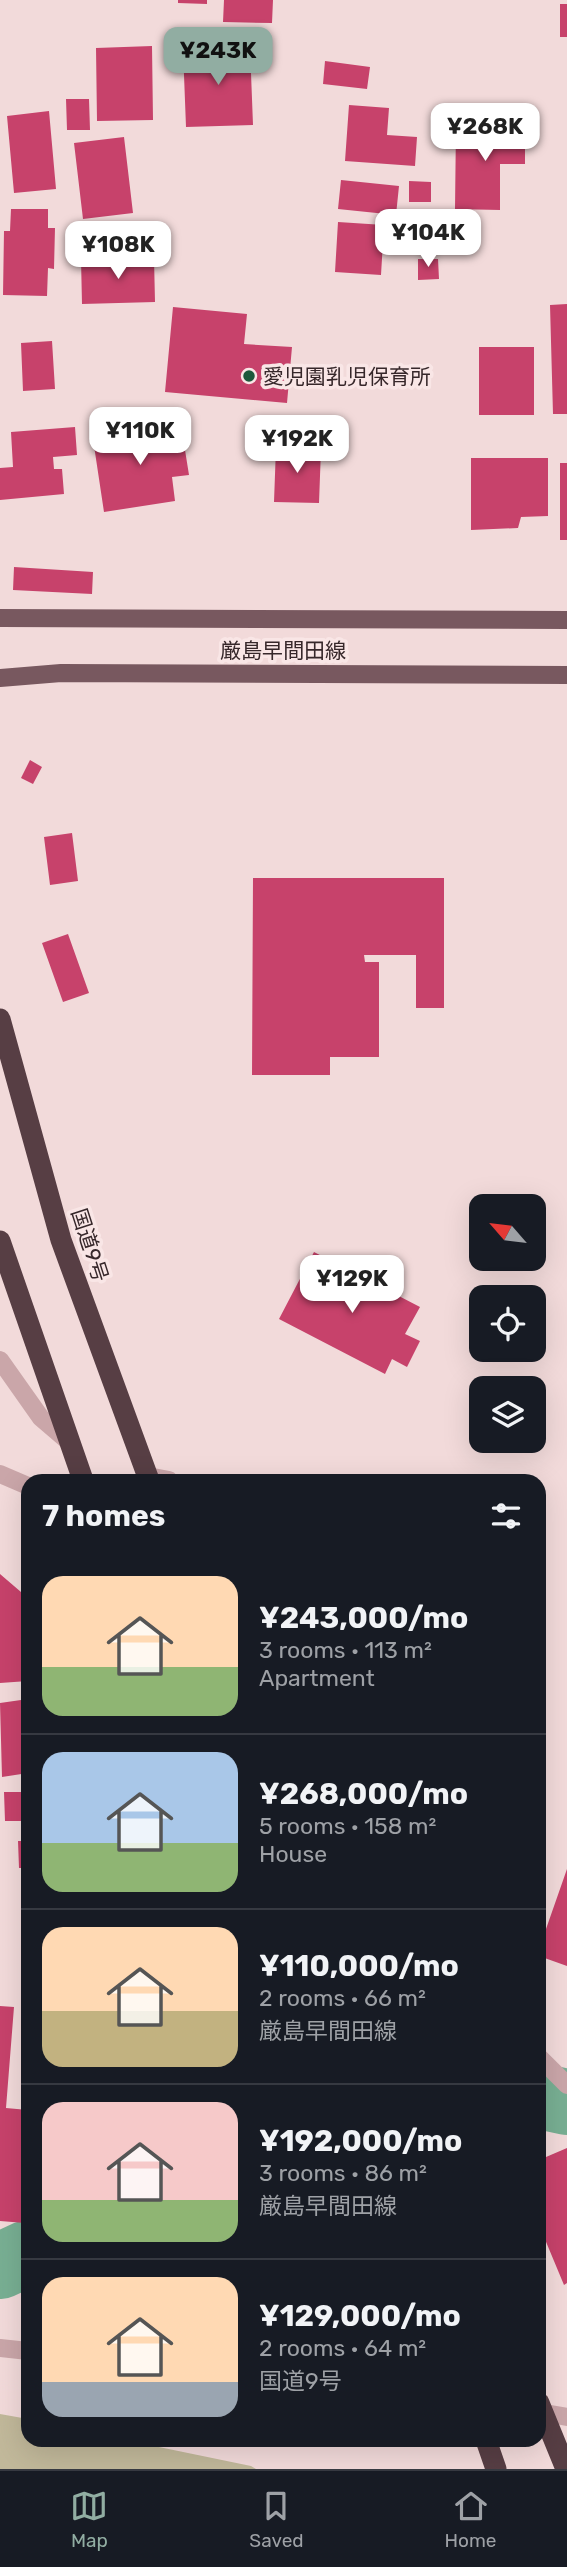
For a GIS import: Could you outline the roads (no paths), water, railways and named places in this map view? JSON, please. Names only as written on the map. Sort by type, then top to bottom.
[{"type":"highway","name":"国道9号","points":[[0,1019],[61,1240],[147,1474]]},
{"type":"highway","points":[[0,1241],[81,1474]]},
{"type":"highway","points":[[546,2423],[566,2469]]},
{"type":"highway","points":[[488,2447],[496,2469]]},
{"type":"main road","name":"厳島早間田線","points":[[0,618],[567,620]]},
{"type":"main road","name":"厳島早間田線","points":[[0,678],[61,673],[567,675]]},
{"type":"street","points":[[0,1360],[41,1418],[69,1442]]},
{"type":"street","points":[[0,1474],[21,1483]]},
{"type":"street","points":[[546,2064],[567,2085]]},
{"type":"street","points":[[0,2348],[21,2350]]},
{"type":"street","points":[[546,2411],[567,2417]]},
{"type":"waterway","points":[[546,2098],[567,2102]]},
{"type":"waterway","points":[[0,2266],[21,2256]]},
{"type":"place","name":"愛児園乳児保育所","points":[[249,376]]}]
